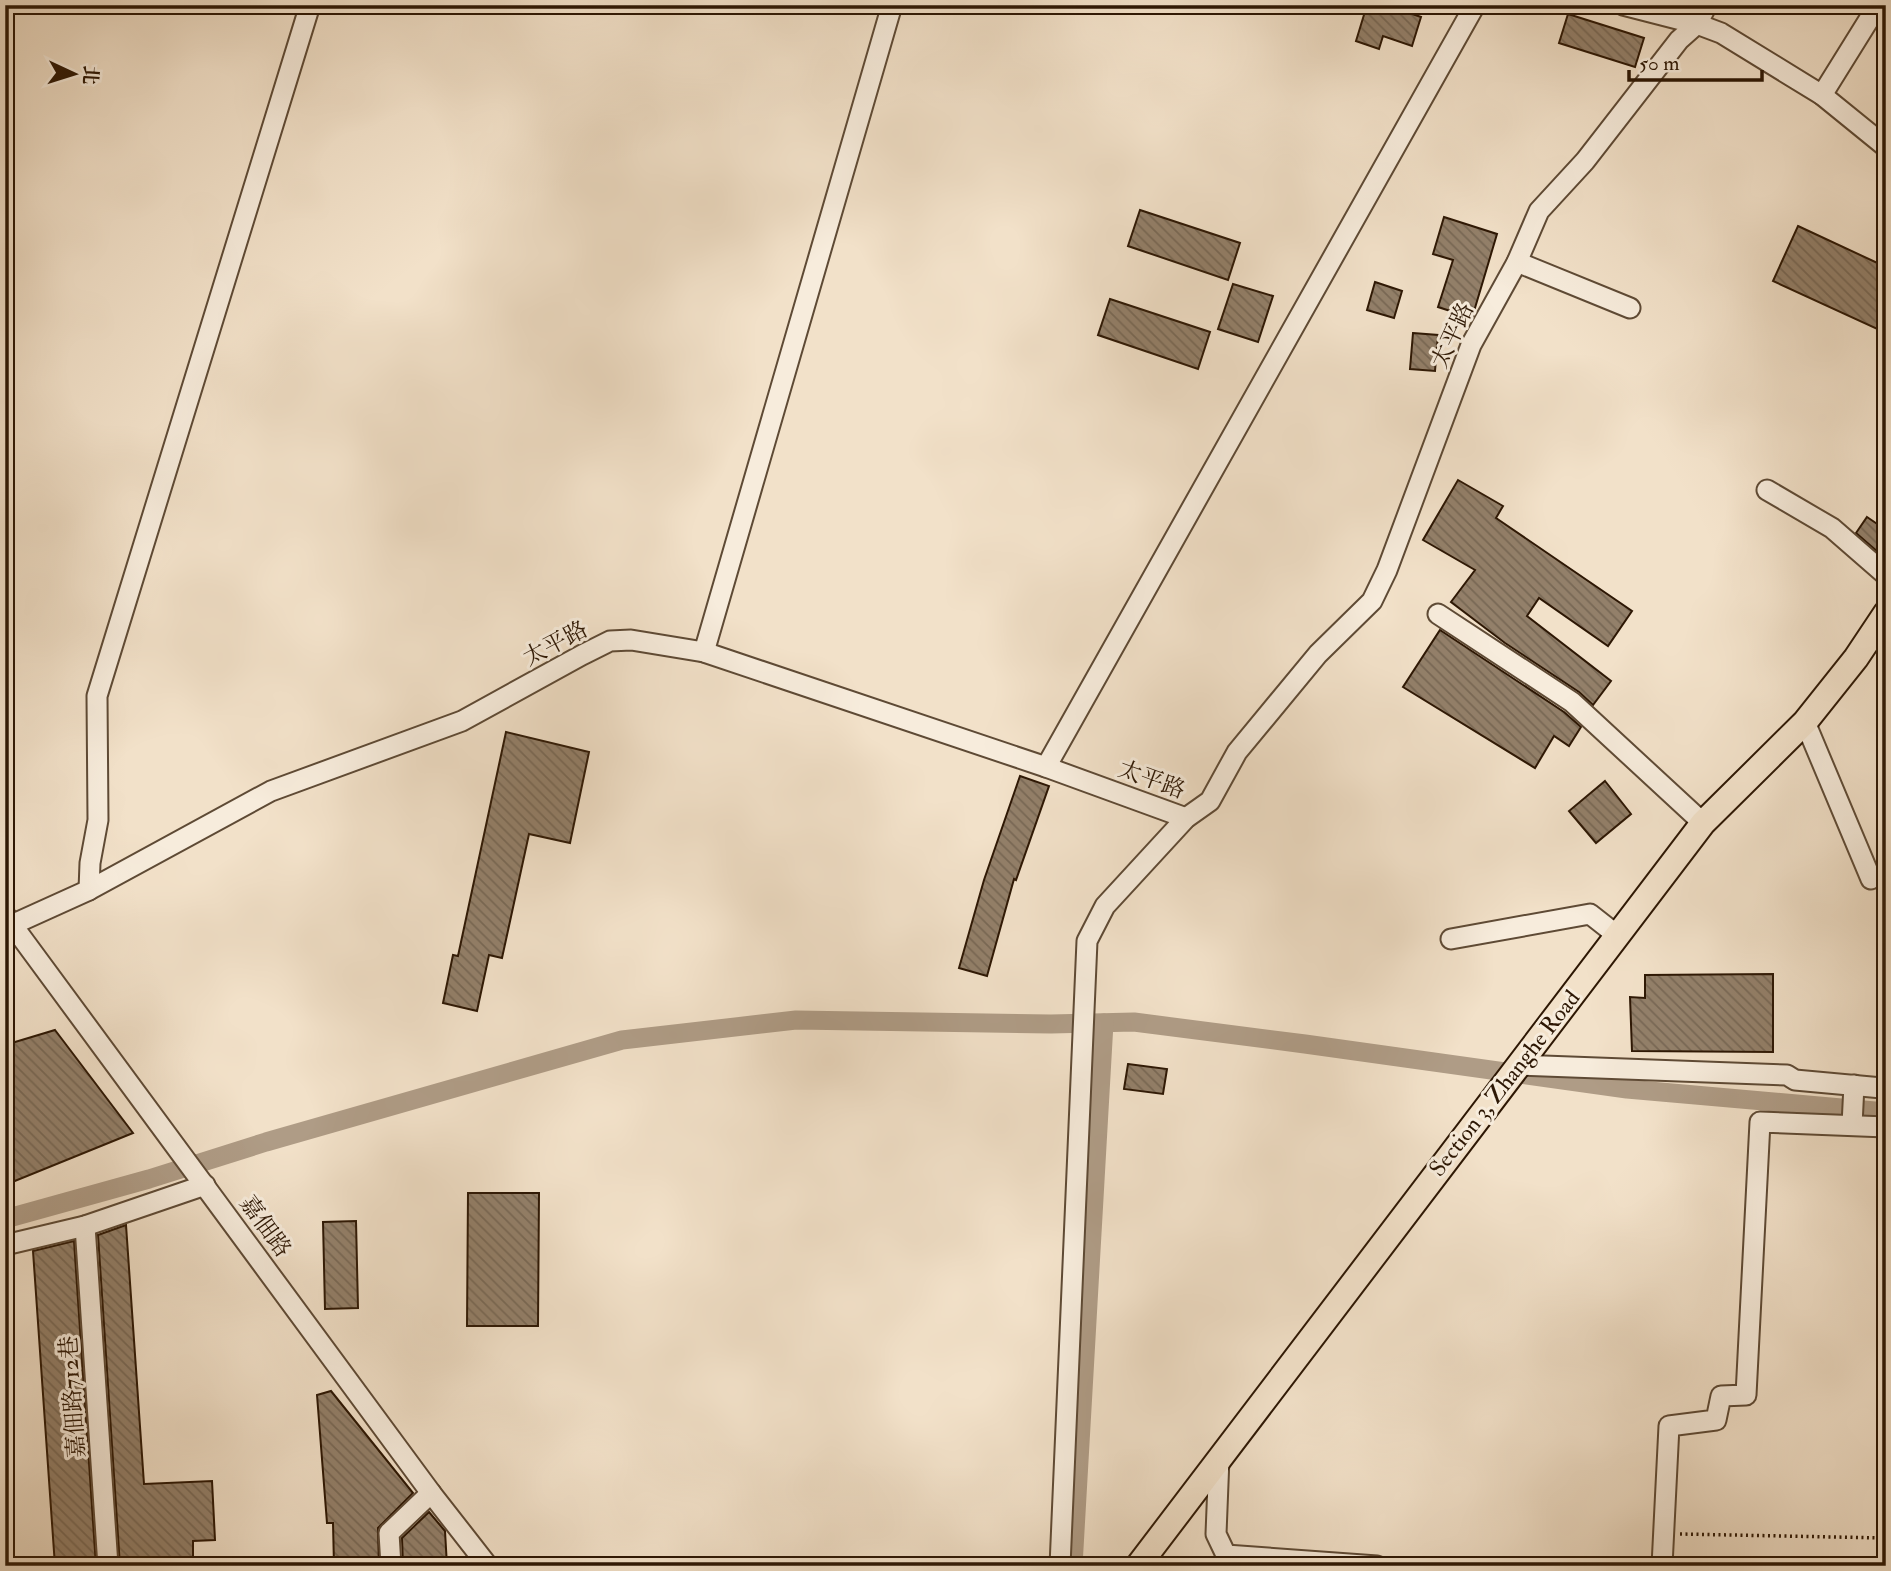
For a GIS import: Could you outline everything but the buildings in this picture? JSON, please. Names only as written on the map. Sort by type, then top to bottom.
[{"type":"main road","name":"Section 3, Zhanghe Road","points":[[1138,1566],[1703,823],[1805,722],[1856,658],[1886,613]]},
{"type":"street","points":[[89,890],[90,863],[98,820],[97,696],[310,5]]},
{"type":"street","points":[[704,652],[892,5]]},
{"type":"street","points":[[1046,767],[1475,5]]},
{"type":"street","points":[[1623,5],[1721,33],[1822,94],[1886,147]]},
{"type":"street","name":"太平路","points":[[7,923],[89,890],[271,791],[463,721],[610,641],[631,640],[704,652],[1046,767],[1186,818],[1210,801],[1237,752],[1318,654],[1372,600],[1387,570],[1471,345],[1517,262],[1539,211],[1585,161],[1679,40],[1697,24],[1707,5]]},
{"type":"street","points":[[1822,94],[1878,5]]},
{"type":"street","points":[[1517,262],[1630,307]]},
{"type":"street","points":[[1767,490],[1832,528],[1886,575]]},
{"type":"street","points":[[1438,614],[1572,702],[1703,823]]},
{"type":"street","points":[[1805,722],[1871,879]]},
{"type":"street","points":[[1060,1566],[1087,941],[1105,906],[1186,818]]},
{"type":"street","points":[[1451,939],[1590,914],[1618,936]]},
{"type":"street","name":"嘉佃路","points":[[7,923],[488,1566]]},
{"type":"street","points":[[1517,1065],[1787,1075],[1795,1080],[1882,1088],[1886,1086]]},
{"type":"street","points":[[1852,1125],[1854,1086]]},
{"type":"street","points":[[1662,1566],[1669,1426],[1716,1420],[1721,1396],[1746,1395],[1760,1122],[1886,1126]]},
{"type":"street","points":[[5,1245],[85,1226],[205,1185]]},
{"type":"street","name":"嘉佃路712巷","points":[[85,1226],[108,1566]]},
{"type":"street","points":[[1219,1458],[1216,1534],[1226,1555],[1377,1566]]},
{"type":"street","points":[[391,1566],[390,1533],[431,1493]]},
{"type":"path","points":[[1664,1534],[1886,1538]]},
{"type":"waterway","points":[[5,1219],[622,1040],[796,1020],[1051,1024],[1134,1022],[1627,1089],[1886,1112]]},
{"type":"waterway","points":[[1073,1566],[1104,1023]]}]
